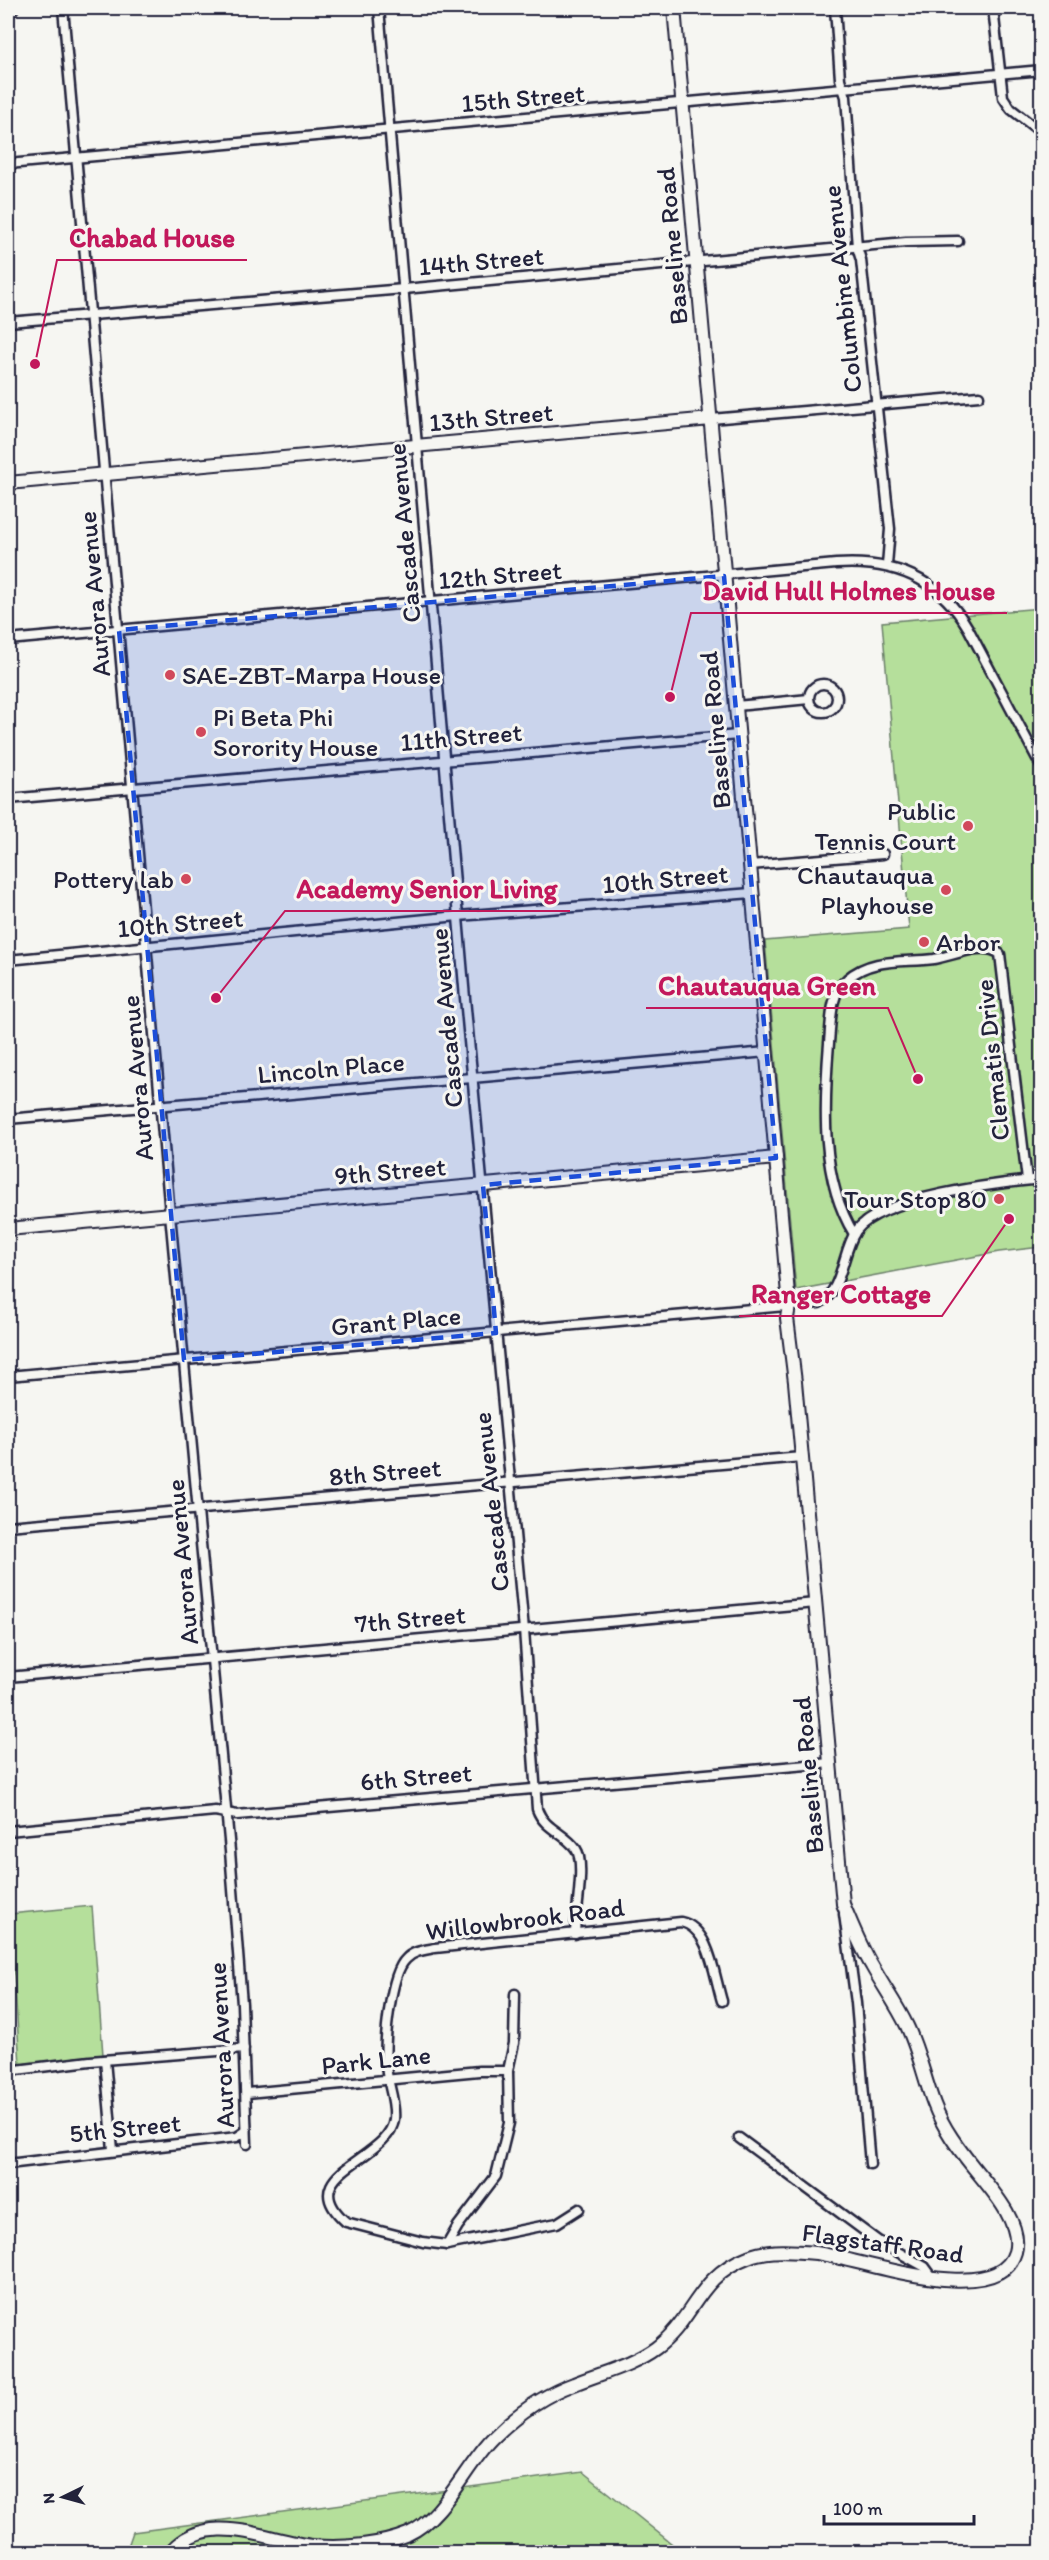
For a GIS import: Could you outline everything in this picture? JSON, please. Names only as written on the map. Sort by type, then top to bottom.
[{"type":"street","points":[[8,8],[14,8]]},
{"type":"street","name":"Aurora Avenue","points":[[63,8],[160,1105],[226,1813],[247,2093],[247,2144]]},
{"type":"street","name":"Cascade Avenue","points":[[380,8],[472,1076],[524,1630],[537,1809],[541,1820],[575,1848],[580,1861],[575,1934]]},
{"type":"street","name":"Baseline Road","points":[[674,8],[789,1306],[787,1318],[870,2164]]},
{"type":"street","name":"Columbine Avenue","points":[[835,8],[857,247],[861,260],[890,529],[887,565]]},
{"type":"street","points":[[993,8],[1000,88],[1007,103],[1041,133]]},
{"type":"street","name":"15th Street","points":[[8,164],[1041,70]]},
{"type":"street","name":"14th Street","points":[[8,322],[404,289],[906,242],[958,241]]},
{"type":"street","name":"13th Street","points":[[8,483],[979,396]]},
{"type":"street","name":"12th Street","points":[[8,640],[857,562],[887,565],[922,581],[950,603],[960,615],[1041,768]]},
{"type":"street","points":[[736,706],[809,699]]},
{"type":"street","name":"11th Street","points":[[8,799],[738,735]]},
{"type":"street","name":"10th Street","points":[[750,865],[883,854]]},
{"type":"street","name":"10th Street","points":[[8,960],[458,916],[752,893]]},
{"type":"street","name":"Clematis Drive","points":[[854,1234],[840,1202],[826,1128],[827,1071],[831,1021],[837,992],[847,979],[870,966],[931,959],[982,949],[995,950],[1002,961],[1027,1180]]},
{"type":"street","name":"Lincoln Place","points":[[8,1119],[472,1076],[767,1052]]},
{"type":"street","name":"9th Street","points":[[8,1229],[776,1158]]},
{"type":"street","points":[[854,1234],[867,1220],[895,1206],[1041,1179]]},
{"type":"street","name":"Grant Place","points":[[8,1376],[820,1302],[827,1297],[854,1234]]},
{"type":"street","name":"8th Street","points":[[8,1526],[802,1457]]},
{"type":"street","name":"7th Street","points":[[8,1677],[816,1603]]},
{"type":"street","name":"6th Street","points":[[8,1831],[213,1811],[237,1815],[830,1763]]},
{"type":"street","name":"Flagstaff Road","points":[[170,2553],[195,2534],[222,2529],[237,2529],[314,2546],[366,2543],[411,2532],[434,2514],[493,2438],[523,2411],[570,2385],[643,2355],[659,2346],[682,2320],[705,2286],[726,2268],[750,2256],[777,2251],[817,2253],[933,2278],[978,2279],[1004,2269],[1011,2261],[1016,2247],[1014,2229],[993,2191],[944,2126],[906,2024],[857,1938],[843,1904]]},
{"type":"street","name":"Willowbrook Road","points":[[447,2245],[423,2242],[346,2222],[331,2206],[329,2190],[335,2178],[391,2130],[394,2110],[388,2080],[386,2047],[395,1977],[405,1959],[421,1951],[435,1948],[689,1923],[702,1935],[722,2001]]},
{"type":"street","points":[[447,2245],[458,2226],[496,2176],[510,2123],[508,2071],[514,2043],[515,1994]]},
{"type":"street","points":[[8,2071],[105,2060],[244,2049]]},
{"type":"street","points":[[105,2060],[112,2150]]},
{"type":"street","name":"Park Lane","points":[[247,2093],[479,2071],[508,2071]]},
{"type":"street","name":"5th Street","points":[[8,2164],[237,2136],[246,2131]]},
{"type":"street","points":[[739,2138],[878,2241],[925,2266],[933,2278]]},
{"type":"street","points":[[447,2245],[547,2226],[557,2223],[579,2209]]},
{"type":"highlighted area","points":[[724,576],[776,1158],[483,1185],[496,1333],[184,1360],[119,630]]},
{"type":"green space","points":[[1041,608],[1041,1247],[999,1252],[796,1290],[765,941],[909,929],[882,622]]},
{"type":"green space","points":[[92,1906],[103,2055],[20,2064],[10,1914]]},
{"type":"green space","points":[[583,2472],[682,2552],[126,2552],[133,2532]]},
{"type":"place","name":"Chabad House","points":[[35,364]]},
{"type":"place","name":"SAE-ZBT-Marpa House","points":[[170,675]]},
{"type":"place","name":"David Hull Holmes House","points":[[670,697]]},
{"type":"place","name":"Pi Beta Phi Sorority House","points":[[201,732]]},
{"type":"place","name":"Public Tennis Court","points":[[968,826]]},
{"type":"place","name":"Pottery lab","points":[[186,879]]},
{"type":"place","name":"Chautauqua Playhouse","points":[[946,890]]},
{"type":"place","name":"Arbor","points":[[924,942]]},
{"type":"place","name":"Academy Senior Living","points":[[216,998]]},
{"type":"place","name":"Chautauqua Green","points":[[918,1079]]},
{"type":"place","name":"Tour Stop 80","points":[[999,1199]]},
{"type":"place","name":"Ranger Cottage","points":[[1009,1219]]}]
